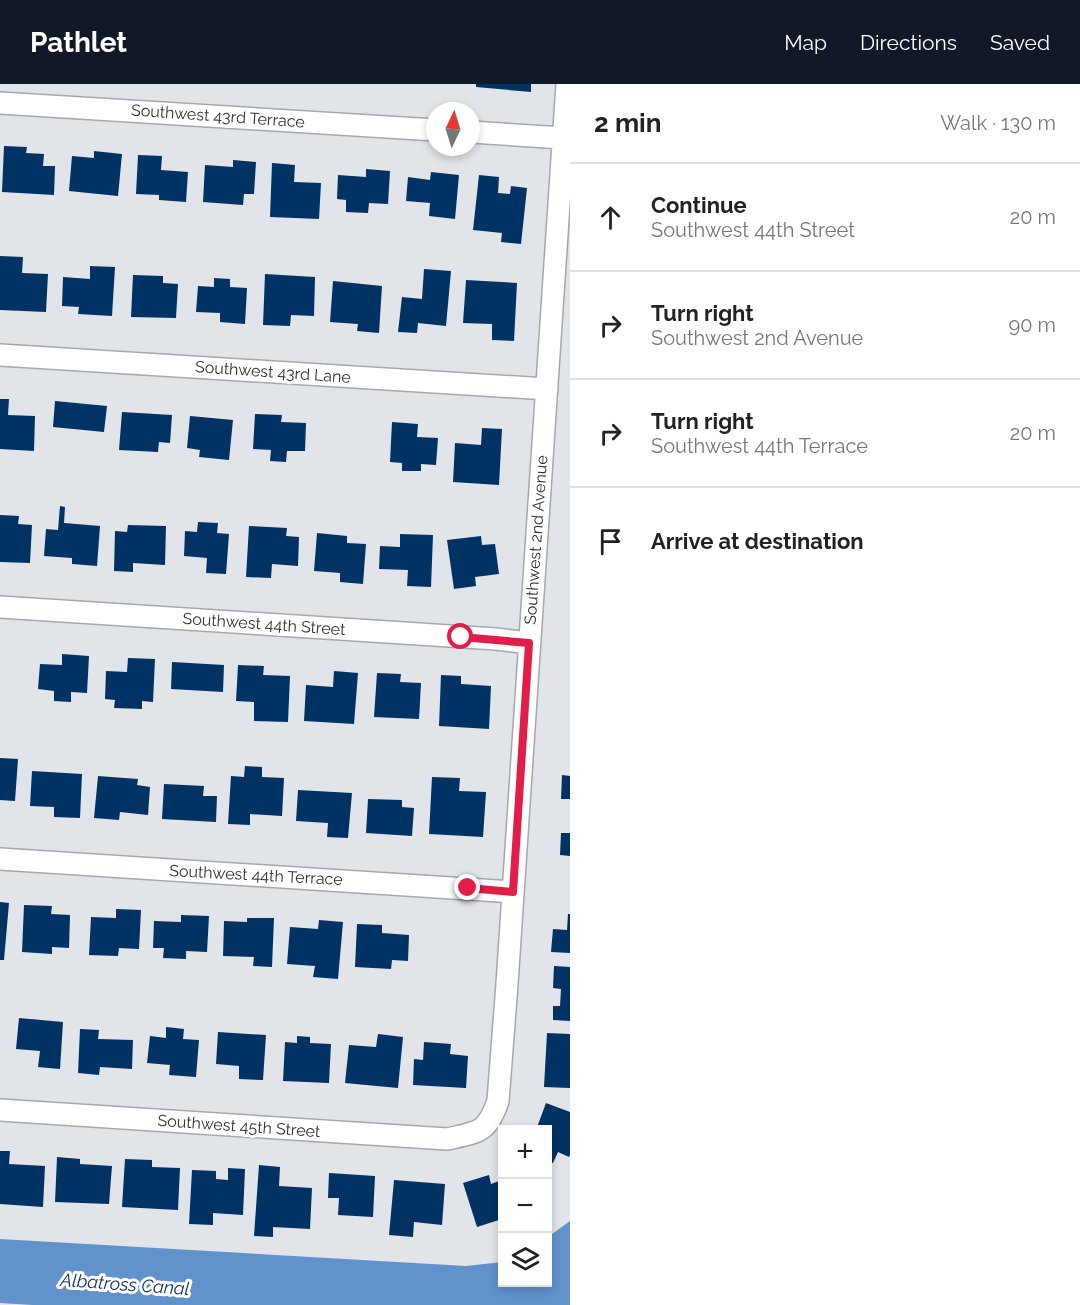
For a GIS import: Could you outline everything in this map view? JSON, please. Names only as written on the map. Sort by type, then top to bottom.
[{"type":"street","name":"Southwest 2nd Avenue","points":[[477,1133],[491,1119],[498,1101],[567,84]]},
{"type":"street","name":"Southwest 43rd Terrace","points":[[0,103],[426,129]]},
{"type":"street","points":[[480,133],[563,138]]},
{"type":"street","name":"Southwest 43rd Lane","points":[[0,356],[547,389]]},
{"type":"street","name":"Southwest 44th Street","points":[[0,607],[529,643]]},
{"type":"street","name":"Southwest 44th Terrace","points":[[0,859],[513,892]]},
{"type":"street","name":"Southwest 45th Street","points":[[0,1110],[447,1139],[477,1133]]},
{"type":"water","name":"Albatross Canal","points":[[570,1221],[570,1305],[33,1305],[0,1303],[0,1239],[466,1266],[498,1262],[498,1287],[552,1287],[552,1234]]},
{"type":"building","points":[[476,84],[531,84],[531,92],[476,87]]},
{"type":"building","points":[[4,146],[27,147],[26,153],[44,154],[43,166],[55,166],[54,195],[2,192]]},
{"type":"building","points":[[94,151],[122,154],[118,196],[69,191],[72,156],[94,158]]},
{"type":"building","points":[[138,155],[162,156],[161,170],[188,172],[186,202],[159,200],[159,195],[136,194]]},
{"type":"building","points":[[233,160],[256,162],[254,194],[244,194],[243,205],[203,202],[205,165],[233,167]]},
{"type":"building","points":[[272,163],[295,165],[294,182],[321,183],[319,219],[270,217]]},
{"type":"building","points":[[366,169],[390,171],[388,204],[369,203],[368,213],[346,212],[346,200],[337,199],[338,175],[366,177]]},
{"type":"building","points":[[431,172],[459,175],[455,219],[429,216],[430,203],[406,201],[408,177],[430,180]]},
{"type":"building","points":[[479,175],[499,177],[498,193],[510,194],[511,186],[527,188],[521,244],[501,242],[502,233],[473,230]]},
{"type":"building","points":[[0,256],[23,257],[22,273],[48,274],[46,312],[0,310]]},
{"type":"building","points":[[90,266],[115,267],[112,316],[78,314],[79,307],[62,306],[63,277],[90,279]]},
{"type":"building","points":[[424,269],[451,271],[446,326],[418,323],[417,333],[398,332],[402,297],[422,299]]},
{"type":"building","points":[[265,274],[315,277],[314,316],[291,315],[290,326],[263,325]]},
{"type":"building","points":[[133,275],[163,276],[163,283],[178,284],[176,318],[131,317]]},
{"type":"building","points":[[214,278],[230,279],[230,287],[247,288],[245,324],[220,322],[220,313],[196,312],[198,286],[214,287]]},
{"type":"building","points":[[466,280],[517,283],[514,341],[492,340],[492,324],[463,323]]},
{"type":"building","points":[[333,281],[382,286],[379,333],[357,331],[358,324],[330,322]]},
{"type":"building","points":[[0,399],[9,399],[8,415],[35,416],[34,451],[0,449]]},
{"type":"building","points":[[55,401],[107,406],[104,432],[53,427]]},
{"type":"building","points":[[122,412],[172,415],[170,443],[159,442],[158,452],[119,450]]},
{"type":"building","points":[[255,414],[282,415],[281,422],[306,423],[305,451],[287,451],[286,462],[270,461],[271,450],[253,449]]},
{"type":"building","points":[[190,416],[233,420],[229,460],[199,457],[200,450],[187,448]]},
{"type":"building","points":[[392,422],[418,424],[417,437],[438,438],[436,465],[421,464],[421,471],[402,471],[402,463],[390,462]]},
{"type":"building","points":[[482,428],[502,429],[499,485],[453,482],[455,443],[481,445]]},
{"type":"building","points":[[60,506],[65,507],[64,523],[100,526],[97,566],[72,564],[72,558],[44,556],[46,529],[58,530]]},
{"type":"building","points":[[0,515],[19,516],[18,524],[32,525],[30,563],[0,562]]},
{"type":"building","points":[[198,522],[218,523],[217,533],[229,534],[226,574],[206,573],[207,558],[184,556],[185,531],[197,532]]},
{"type":"building","points":[[128,525],[166,526],[165,565],[133,563],[133,572],[114,571],[115,531],[127,532]]},
{"type":"building","points":[[249,526],[287,528],[286,536],[299,537],[298,566],[272,564],[271,578],[246,577]]},
{"type":"building","points":[[317,533],[347,536],[347,543],[366,544],[363,584],[340,582],[340,573],[314,571]]},
{"type":"building","points":[[400,534],[433,535],[431,587],[407,586],[408,570],[379,569],[380,546],[400,547]]},
{"type":"building","points":[[481,536],[482,545],[495,544],[499,574],[475,577],[476,586],[454,589],[447,540]]},
{"type":"building","points":[[62,654],[89,656],[87,693],[71,692],[71,702],[54,701],[54,691],[38,689],[40,664],[62,665]]},
{"type":"building","points":[[128,658],[155,659],[153,702],[142,701],[142,709],[114,708],[115,700],[105,699],[106,671],[127,672]]},
{"type":"building","points":[[172,662],[224,665],[223,692],[171,689]]},
{"type":"building","points":[[238,665],[264,666],[263,675],[290,676],[288,722],[254,721],[254,702],[236,701]]},
{"type":"building","points":[[334,671],[358,673],[354,724],[304,721],[306,685],[333,687]]},
{"type":"building","points":[[377,673],[401,674],[400,682],[421,683],[419,719],[374,717]]},
{"type":"building","points":[[441,675],[461,676],[461,684],[491,686],[489,729],[439,726]]},
{"type":"building","points":[[0,758],[18,759],[15,801],[0,800]]},
{"type":"building","points":[[245,766],[262,767],[262,777],[284,778],[282,816],[250,814],[250,825],[228,824],[231,776],[244,777]]},
{"type":"building","points":[[32,771],[82,774],[80,818],[54,817],[54,807],[30,806]]},
{"type":"building","points":[[562,775],[570,776],[570,799],[561,799]]},
{"type":"building","points":[[98,776],[138,779],[137,785],[150,787],[148,815],[120,812],[119,820],[94,818]]},
{"type":"building","points":[[432,777],[460,778],[459,791],[486,792],[483,837],[429,834]]},
{"type":"building","points":[[164,784],[204,786],[203,796],[217,796],[216,822],[162,819]]},
{"type":"building","points":[[298,790],[352,793],[348,838],[327,837],[328,823],[296,821]]},
{"type":"building","points":[[368,799],[402,800],[402,807],[414,808],[412,836],[366,833]]},
{"type":"building","points":[[561,833],[570,833],[570,856],[560,855]]},
{"type":"building","points":[[0,902],[9,903],[4,960],[0,960]]},
{"type":"building","points":[[24,905],[52,906],[51,914],[70,915],[69,948],[52,947],[52,954],[22,952]]},
{"type":"building","points":[[116,909],[141,910],[139,949],[119,948],[118,956],[89,955],[91,917],[116,918]]},
{"type":"building","points":[[568,914],[570,914],[570,953],[551,952],[553,929],[567,930]]},
{"type":"building","points":[[181,915],[209,916],[207,952],[186,951],[186,959],[163,958],[164,948],[153,948],[154,921],[181,922]]},
{"type":"building","points":[[247,918],[274,918],[272,967],[253,966],[254,957],[223,956],[224,921],[247,922]]},
{"type":"building","points":[[319,920],[343,922],[338,979],[313,977],[315,966],[287,964],[290,927],[318,929]]},
{"type":"building","points":[[357,924],[382,925],[382,933],[409,935],[408,961],[392,960],[391,969],[355,967]]},
{"type":"building","points":[[554,966],[570,967],[570,1021],[553,1020],[553,1006],[560,1006],[561,989],[553,988]]},
{"type":"building","points":[[19,1018],[63,1022],[60,1069],[38,1067],[40,1051],[16,1049]]},
{"type":"building","points":[[166,1027],[184,1029],[183,1039],[199,1040],[196,1077],[169,1075],[170,1065],[147,1063],[150,1036],[166,1038]]},
{"type":"building","points":[[80,1029],[99,1030],[98,1039],[133,1040],[132,1069],[100,1067],[99,1075],[78,1073]]},
{"type":"building","points":[[218,1032],[266,1035],[263,1080],[239,1079],[239,1066],[216,1064]]},
{"type":"building","points":[[547,1033],[570,1034],[570,1088],[544,1087]]},
{"type":"building","points":[[378,1034],[403,1037],[398,1088],[345,1083],[349,1045],[376,1047]]},
{"type":"building","points":[[297,1036],[310,1037],[310,1043],[331,1044],[329,1083],[283,1081],[285,1042],[297,1043]]},
{"type":"building","points":[[424,1042],[451,1044],[450,1054],[468,1056],[466,1088],[413,1085],[414,1059],[423,1060]]},
{"type":"building","points":[[546,1103],[570,1112],[569,1157],[558,1152],[552,1163],[552,1125],[538,1125]]},
{"type":"building","points":[[0,1151],[10,1151],[9,1164],[45,1166],[43,1207],[0,1204]]},
{"type":"building","points":[[57,1157],[80,1159],[80,1164],[112,1166],[109,1204],[55,1202]]},
{"type":"building","points":[[125,1159],[152,1160],[152,1167],[180,1168],[178,1210],[122,1207]]},
{"type":"building","points":[[259,1165],[280,1167],[279,1186],[312,1188],[310,1229],[273,1227],[273,1237],[254,1236]]},
{"type":"building","points":[[228,1168],[245,1169],[243,1215],[213,1213],[213,1225],[189,1224],[192,1170],[216,1171],[216,1179],[228,1180]]},
{"type":"building","points":[[329,1173],[375,1176],[373,1217],[338,1215],[339,1198],[328,1198]]},
{"type":"building","points":[[489,1175],[491,1184],[498,1181],[498,1220],[477,1227],[463,1183]]},
{"type":"building","points":[[394,1180],[445,1184],[442,1225],[414,1222],[413,1237],[389,1235]]},
{"type":"route","points":[[461,637],[529,643],[513,892],[468,888]]}]
